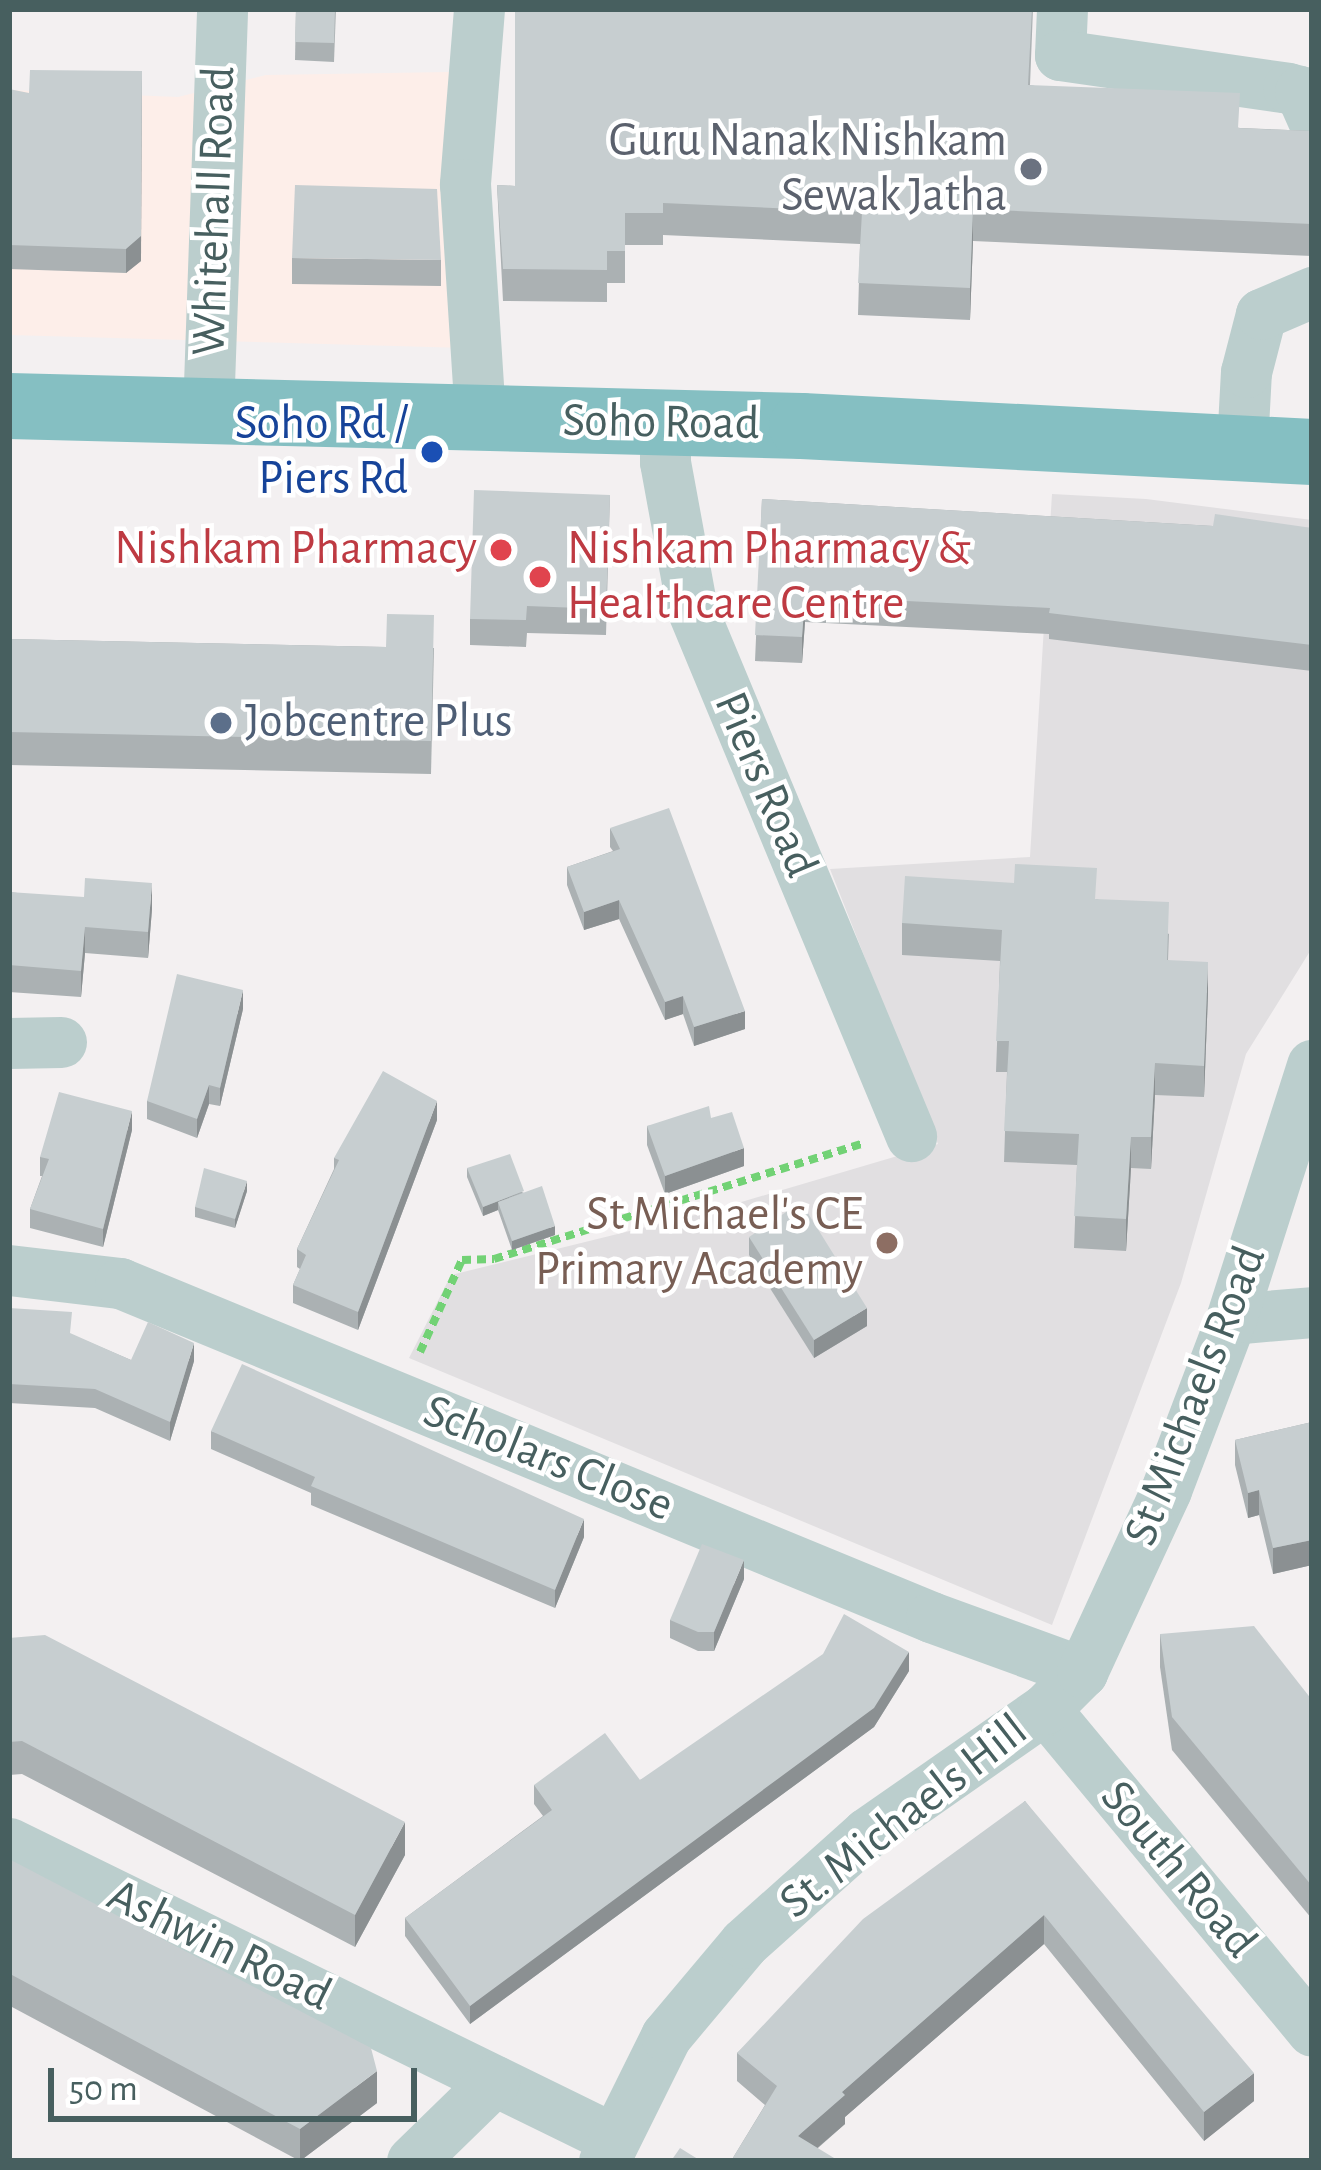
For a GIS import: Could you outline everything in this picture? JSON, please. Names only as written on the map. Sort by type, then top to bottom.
[{"type":"highway","name":"Soho Road","points":[[9,406],[665,422],[1242,445],[1312,452]]},
{"type":"street","name":"Whitehall Road","points":[[208,413],[222,9]]},
{"type":"street","points":[[479,9],[466,184],[480,418]]},
{"type":"street","points":[[1062,9],[1060,55],[1300,91],[1312,118]]},
{"type":"street","points":[[1242,445],[1246,372],[1261,314],[1312,292]]},
{"type":"street","name":"Piers Road","points":[[665,422],[665,462],[692,609],[911,1136]]},
{"type":"street","points":[[9,1043],[61,1042]]},
{"type":"street","name":"St Michaels Road","points":[[1045,1709],[1082,1672],[1166,1490],[1231,1319],[1312,1065]]},
{"type":"street","name":"Scholars Close","points":[[9,1270],[120,1283],[931,1617],[1082,1672]]},
{"type":"street","points":[[1231,1319],[1312,1312]]},
{"type":"street","name":"South Road","points":[[1045,1709],[1312,2031]]},
{"type":"street","name":"St. Michaels Hill","points":[[608,2150],[666,2036],[744,1943],[868,1833],[1045,1709]]},
{"type":"street","name":"Ashwin Road","points":[[9,1843],[494,2080]]},
{"type":"street","points":[[412,2161],[494,2080],[608,2150]]},
{"type":"path","points":[[400,1398],[462,1260],[494,1258],[833,1149],[911,1136]]},
{"type":"shaded area","points":[[449,72],[466,348],[9,335],[9,90],[178,97],[266,75]]},
{"type":"shaded area","name":"St Michael's CE Primary Academy","points":[[1052,494],[1146,499],[1312,520],[1312,948],[1246,1054],[1181,1283],[1052,1625],[409,1358],[451,1275],[711,1211],[938,1144],[830,869],[1030,857]]},
{"type":"building","points":[[296,9],[335,9],[334,43],[295,42]]},
{"type":"building","points":[[515,9],[1032,9],[1028,85],[1240,93],[1238,128],[1312,131],[1312,224],[973,209],[970,288],[858,283],[862,212],[663,203],[663,213],[625,213],[625,251],[607,251],[607,270],[503,269],[497,185],[515,186]]},
{"type":"building","points":[[30,70],[142,71],[141,236],[126,249],[9,245],[9,89],[29,93]]},
{"type":"building","points":[[295,185],[437,189],[441,260],[292,258]]},
{"type":"building","name":"Nishkam Pharmacy & Healthcare Centre","points":[[474,490],[610,495],[606,609],[527,606],[526,620],[470,619]]},
{"type":"building","points":[[762,499],[1213,526],[1215,514],[1312,528],[1312,645],[1049,613],[1050,608],[805,596],[802,637],[755,635]]},
{"type":"building","name":"Jobcentre Plus","points":[[387,614],[434,615],[431,741],[9,732],[9,639],[386,647]]},
{"type":"building","points":[[669,808],[745,1011],[694,1027],[683,996],[665,1002],[619,900],[584,912],[567,867],[620,849],[610,828]]},
{"type":"building","points":[[1015,864],[1097,868],[1095,899],[1169,902],[1167,960],[1208,962],[1204,1066],[1155,1063],[1151,1137],[1131,1137],[1126,1219],[1074,1216],[1079,1134],[1004,1131],[1009,1041],[996,1041],[1002,930],[902,923],[905,876],[1014,883]]},
{"type":"building","points":[[85,878],[152,883],[148,932],[85,927],[81,971],[9,965],[9,892],[84,897]]},
{"type":"building","points":[[177,974],[243,990],[220,1088],[209,1085],[197,1119],[147,1101]]},
{"type":"building","points":[[383,1071],[437,1101],[358,1312],[293,1285],[306,1255],[297,1249],[339,1160],[334,1158]]},
{"type":"building","points":[[59,1092],[132,1111],[103,1229],[30,1209],[49,1159],[40,1157]]},
{"type":"building","points":[[709,1106],[711,1118],[732,1112],[744,1148],[665,1176],[647,1126]]},
{"type":"building","points":[[510,1154],[524,1191],[483,1207],[467,1168]]},
{"type":"building","points":[[204,1168],[247,1181],[235,1219],[195,1207]]},
{"type":"building","points":[[542,1186],[555,1226],[512,1241],[498,1202]]},
{"type":"building","points":[[801,1202],[867,1308],[814,1340],[749,1237]]},
{"type":"building","points":[[9,1308],[72,1312],[70,1333],[131,1360],[148,1322],[194,1343],[170,1422],[95,1389],[9,1384]]},
{"type":"building","points":[[242,1364],[584,1519],[555,1590],[311,1486],[315,1477],[211,1431]]},
{"type":"building","points":[[1312,1422],[1312,1540],[1273,1548],[1259,1490],[1248,1493],[1235,1440]]},
{"type":"building","points":[[702,1544],[744,1560],[714,1632],[698,1632],[670,1620]]},
{"type":"building","points":[[844,1614],[909,1652],[874,1708],[470,2006],[405,1918],[552,1810],[534,1785],[605,1733],[640,1780],[823,1654]]},
{"type":"building","points":[[1254,1626],[1312,1700],[1312,1886],[1172,1717],[1160,1634]]},
{"type":"building","points":[[45,1635],[405,1822],[355,1915],[22,1741],[9,1742],[9,1638]]},
{"type":"building","points":[[1025,1801],[1254,2073],[1204,2112],[1044,1915],[798,2136],[839,2161],[731,2161],[777,2086],[737,2053],[863,1919]]},
{"type":"building","points":[[9,1859],[371,2048],[377,2071],[300,2129],[12,1975]]},
{"type":"building","points":[[680,2148],[701,2161],[671,2161]]},
{"type":"place","name":"Guru Nanak Nishkam Sewak Jatha","points":[[1031,169]]},
{"type":"place","name":"Soho Rd / Piers Rd","points":[[432,452]]},
{"type":"place","name":"Nishkam Pharmacy","points":[[501,550]]},
{"type":"place","name":"Nishkam Pharmacy & Healthcare Centre","points":[[540,577]]},
{"type":"place","name":"Jobcentre Plus","points":[[221,723]]},
{"type":"place","name":"St Michael's CE Primary Academy","points":[[887,1243]]}]
